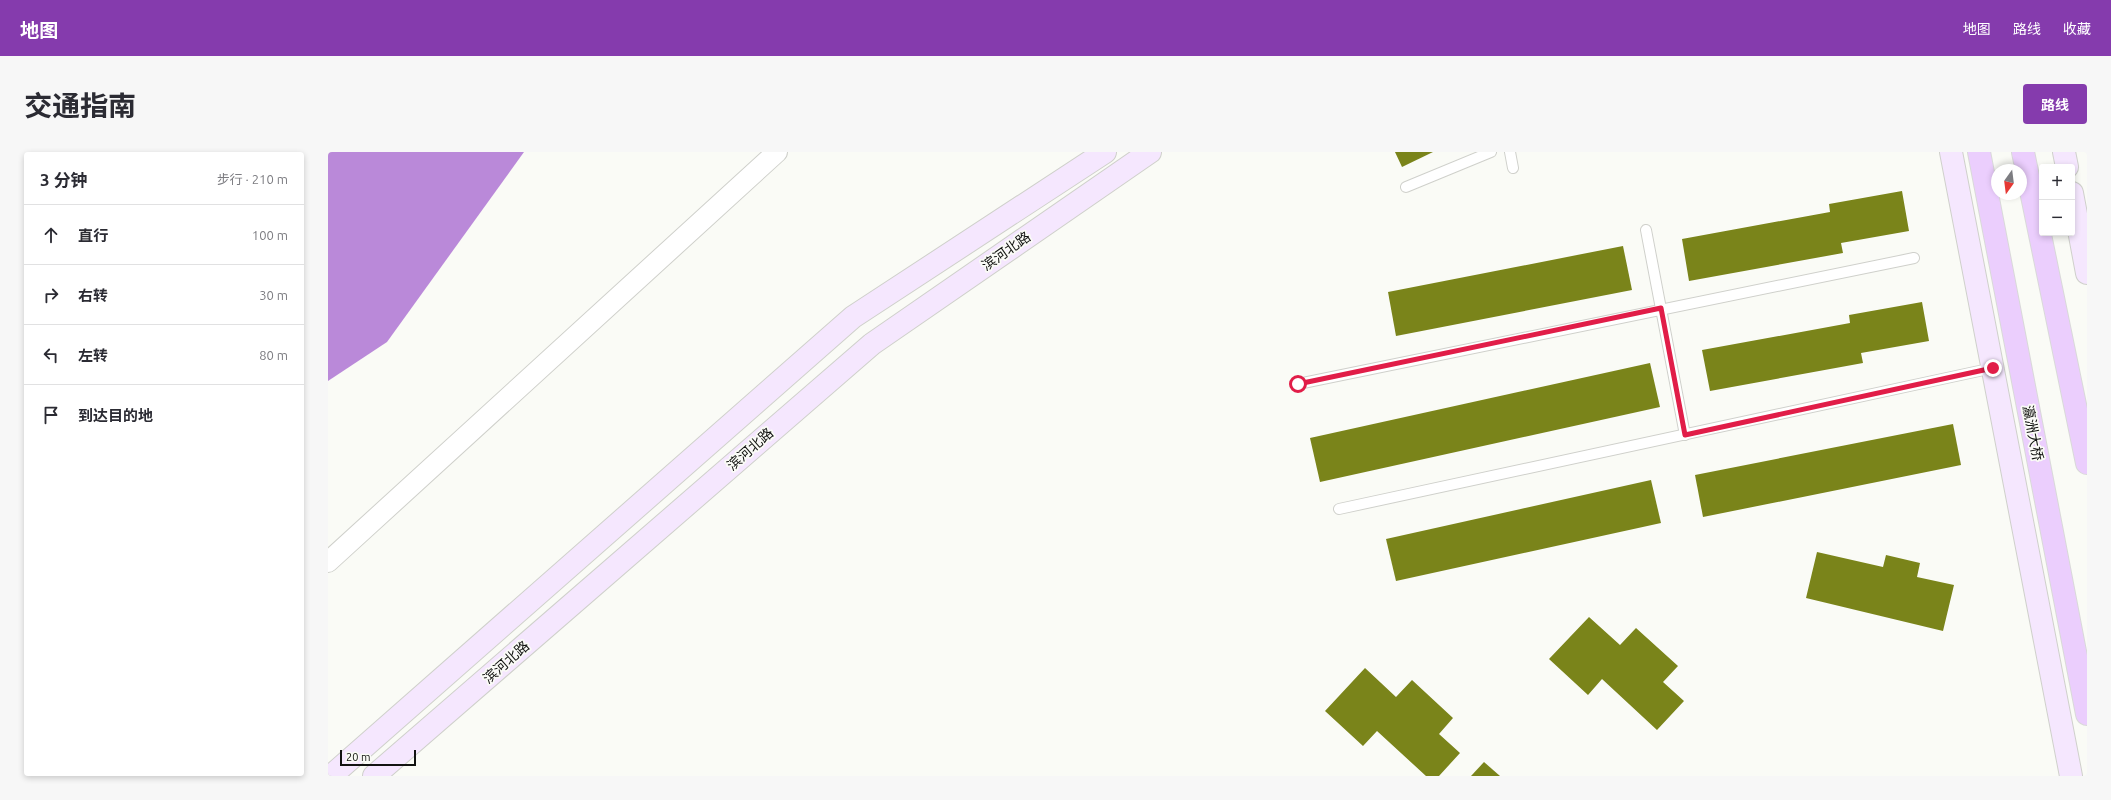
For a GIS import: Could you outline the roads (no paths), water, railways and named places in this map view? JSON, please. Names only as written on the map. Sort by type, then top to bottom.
[{"type":"main road","name":"滨河北路","points":[[332,776],[853,317],[1105,152]]},
{"type":"main road","name":"滨河北路","points":[[374,776],[872,344],[1150,152]]},
{"type":"main road","points":[[1951,152],[2071,776]]},
{"type":"main road","name":"瀛洲大桥","points":[[1979,152],[2087,714]]},
{"type":"main road","points":[[2023,152],[2087,463]]},
{"type":"main road","points":[[2064,152],[2066,164]]},
{"type":"main road","points":[[2073,200],[2087,273]]},
{"type":"street","points":[[328,562],[777,152]]},
{"type":"lane","points":[[1406,188],[1490,152]]},
{"type":"lane","points":[[1510,152],[1514,168]]},
{"type":"lane","points":[[1646,230],[1685,435]]},
{"type":"lane","points":[[1298,384],[1661,308],[1914,258]]},
{"type":"lane","points":[[1339,509],[1993,368]]}]
